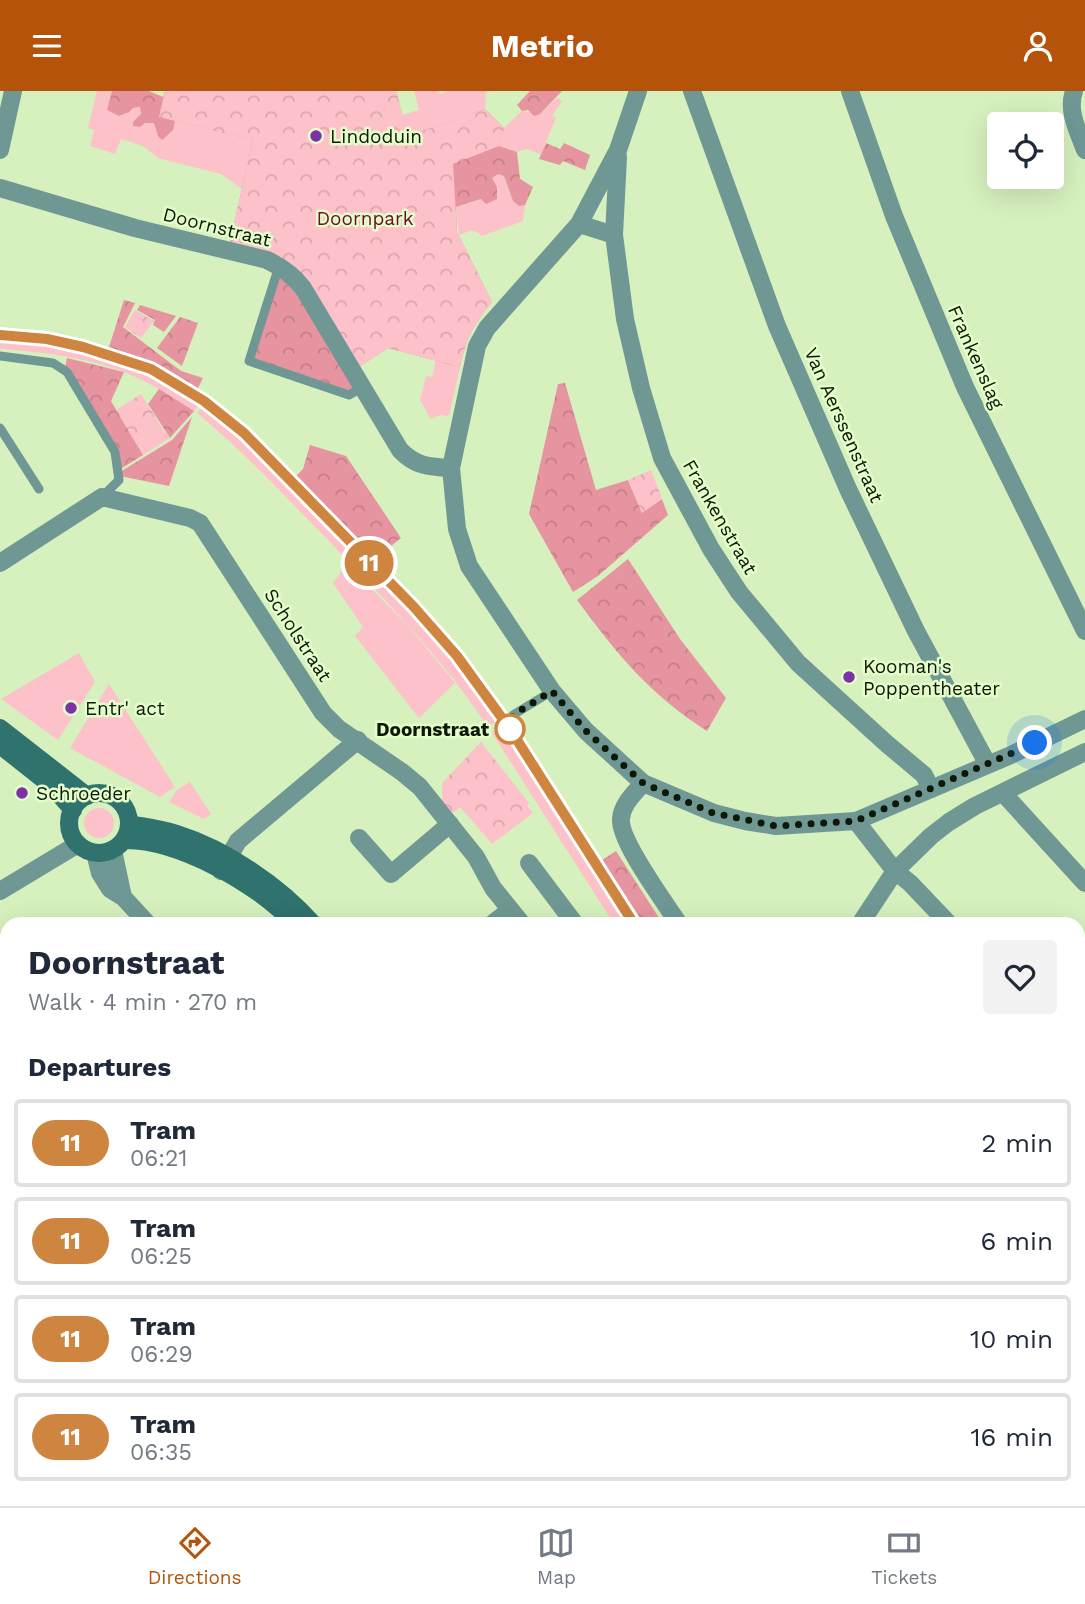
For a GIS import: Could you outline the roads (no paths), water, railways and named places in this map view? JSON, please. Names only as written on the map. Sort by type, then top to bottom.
[{"type":"main road","points":[[0,727],[87,796]]},
{"type":"main road","points":[[0,745],[53,787],[73,810]]},
{"type":"main road","points":[[115,842],[127,813],[117,800],[102,794],[87,796],[73,810],[70,820],[71,831],[78,844],[115,842],[177,834],[225,864],[277,888],[307,917]]},
{"type":"main road","points":[[225,864],[286,917]]},
{"type":"street","points":[[0,150],[13,91]]},
{"type":"street","points":[[638,91],[618,150],[579,224],[487,328],[477,346],[451,468],[457,529],[469,566],[552,691],[586,731],[643,783],[713,813],[776,826],[856,821],[1085,719]]},
{"type":"street","name":"Van Aerssenstraat","points":[[692,91],[777,326],[843,478],[916,631],[987,763]]},
{"type":"street","name":"Frankenslag","points":[[850,91],[894,216],[965,387],[1085,631]]},
{"type":"street","points":[[1074,91],[1070,102],[1071,111],[1085,150]]},
{"type":"street","name":"Frankenstraat","points":[[618,150],[614,235],[625,319],[641,388],[662,458],[711,549],[739,592],[798,663],[924,775],[931,789]]},
{"type":"street","name":"Doornstraat","points":[[0,188],[135,228],[267,260],[279,266],[294,276],[303,288],[400,450],[409,460],[426,467],[451,468]]},
{"type":"street","points":[[579,224],[614,235]]},
{"type":"street","points":[[0,563],[102,497]]},
{"type":"street","name":"Scholstraat","points":[[102,497],[190,518],[200,523],[323,713],[339,729],[358,740],[420,787],[476,857],[493,888],[516,917]]},
{"type":"street","points":[[225,864],[238,841],[358,740]]},
{"type":"street","points":[[865,917],[895,871],[930,836],[949,822],[1085,752]]},
{"type":"street","points":[[643,783],[626,802],[620,821],[629,846],[675,917]]},
{"type":"street","points":[[1003,793],[1085,883]]},
{"type":"street","points":[[856,821],[895,871],[942,917]]},
{"type":"street","points":[[359,838],[391,874],[450,824]]},
{"type":"street","points":[[115,842],[103,880],[142,917]]},
{"type":"street","points":[[0,891],[78,844]]},
{"type":"street","points":[[529,863],[571,917]]},
{"type":"street","points":[[500,917],[509,909]]},
{"type":"lane","points":[[279,266],[249,361],[349,395],[363,387]]},
{"type":"lane","points":[[0,356],[53,362],[67,372],[115,451],[119,480],[102,497]]},
{"type":"lane","points":[[0,428],[39,489]]},
{"type":"lane","points":[[513,715],[552,691]]},
{"type":"tram line","points":[[0,335],[67,342],[131,362],[191,393],[244,434],[458,655],[510,729],[630,917]]},
{"type":"tram line","name":"11","points":[[0,335],[47,339],[119,356],[183,386],[244,433],[413,606],[457,656],[510,729],[630,917]]},
{"type":"place","name":"Lindoduin","points":[[316,136]]},
{"type":"place","name":"Kooman's Poppentheater","points":[[849,677]]},
{"type":"place","name":"Entr' act","points":[[71,708]]},
{"type":"place","name":"Doornstraat","points":[[510,729]]},
{"type":"place","name":"Schroeder","points":[[22,793]]},
{"type":"park label","name":"Doornpark","points":[[365,218]]}]
